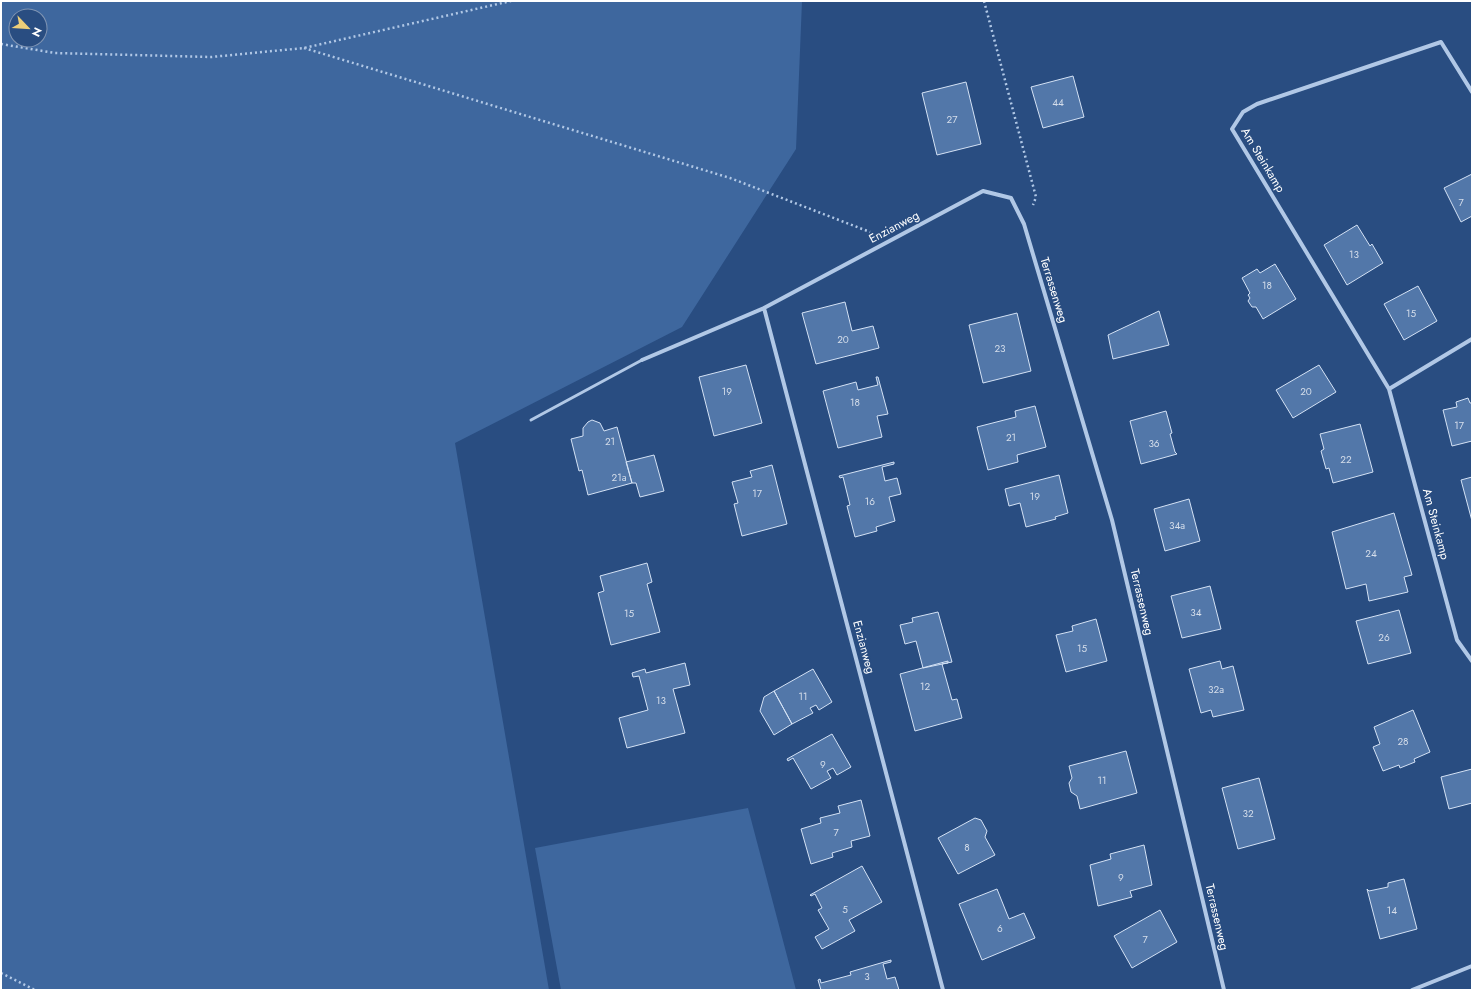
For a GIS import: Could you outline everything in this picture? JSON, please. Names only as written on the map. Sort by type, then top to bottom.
[{"type":"street","name":"Am Steinkamp","points":[[1472,92],[1441,42],[1257,104],[1243,112],[1232,129],[1389,388],[1457,640],[1472,662]]},
{"type":"street","name":"Enzianweg","points":[[642,360],[764,308],[983,191],[1011,198],[1024,224]]},
{"type":"street","name":"Terrassenweg","points":[[1024,224],[1112,520],[1224,990]]},
{"type":"street","name":"Enzianweg","points":[[764,308],[943,990]]},
{"type":"street","points":[[1389,388],[1472,339]]},
{"type":"street","points":[[1412,990],[1472,966]]},
{"type":"lane","points":[[531,420],[642,360]]},
{"type":"path","points":[[1,44],[55,53],[211,57],[304,48],[511,1]]},
{"type":"path","points":[[984,1],[1036,198],[1024,224]]},
{"type":"path","points":[[304,48],[730,178],[891,240]]},
{"type":"path","points":[[1,973],[35,990]]},
{"type":"shaded area","points":[[1,1],[802,1],[796,149],[682,327],[455,443],[549,990],[1,990]]},
{"type":"shaded area","points":[[748,808],[796,990],[561,990],[535,848]]},
{"type":"building","points":[[1073,76],[1084,117],[1043,128],[1031,87]]},
{"type":"building","points":[[966,82],[981,144],[937,155],[922,93]]},
{"type":"building","points":[[1472,174],[1472,216],[1461,222],[1444,188]]},
{"type":"building","points":[[1357,225],[1370,246],[1372,244],[1383,263],[1347,285],[1324,245]]},
{"type":"building","points":[[1275,264],[1296,299],[1263,319],[1256,307],[1252,307],[1248,301],[1250,298],[1248,295],[1250,293],[1242,278],[1257,269],[1260,273]]},
{"type":"building","points":[[1418,286],[1437,321],[1404,340],[1384,304]]},
{"type":"building","points":[[845,302],[852,331],[873,326],[879,348],[816,364],[802,313]]},
{"type":"building","points":[[1159,311],[1169,345],[1113,359],[1108,335]]},
{"type":"building","points":[[1017,313],[1031,371],[983,383],[969,325]]},
{"type":"building","points":[[746,365],[762,423],[714,436],[699,377]]},
{"type":"building","points":[[1319,365],[1336,392],[1293,418],[1276,390]]},
{"type":"building","points":[[876,377],[878,377],[888,414],[877,416],[882,437],[838,448],[823,391],[856,382],[858,390],[878,385]]},
{"type":"building","points":[[1468,398],[1470,403],[1472,403],[1472,441],[1452,446],[1443,410],[1457,407],[1456,402]]},
{"type":"building","points":[[1035,406],[1046,447],[1017,455],[1018,462],[988,470],[977,427],[1016,417],[1015,411]]},
{"type":"building","points":[[1166,411],[1172,433],[1170,434],[1175,452],[1177,454],[1141,464],[1130,421]]},
{"type":"building","points":[[592,420],[600,423],[604,431],[617,427],[632,483],[588,495],[582,470],[579,471],[571,439],[583,436],[583,428]]},
{"type":"building","points":[[1360,424],[1373,472],[1333,483],[1329,468],[1326,469],[1321,451],[1324,449],[1320,434]]},
{"type":"building","points":[[654,455],[664,491],[640,497],[636,483],[632,483],[626,462]]},
{"type":"building","points":[[894,462],[894,464],[882,467],[885,481],[897,478],[901,494],[889,497],[895,521],[876,527],[877,531],[855,537],[847,506],[850,505],[843,477],[840,478],[839,476]]},
{"type":"building","points":[[772,465],[787,524],[742,536],[734,504],[738,503],[732,482],[752,477],[750,471]]},
{"type":"building","points":[[1059,475],[1068,513],[1055,517],[1056,519],[1026,527],[1020,503],[1009,506],[1005,489]]},
{"type":"building","points":[[1472,477],[1472,521],[1461,480]]},
{"type":"building","points":[[1189,499],[1200,541],[1165,551],[1154,509]]},
{"type":"building","points":[[1394,513],[1412,575],[1404,577],[1408,592],[1369,601],[1366,584],[1346,589],[1332,532]]},
{"type":"building","points":[[647,563],[652,582],[647,584],[660,632],[611,645],[598,593],[604,591],[600,576]]},
{"type":"building","points":[[1210,586],[1221,629],[1182,638],[1171,596]]},
{"type":"building","points":[[1399,610],[1411,653],[1368,664],[1356,621]]},
{"type":"building","points":[[938,612],[952,662],[923,668],[916,641],[905,644],[900,625],[913,622],[912,618]]},
{"type":"building","points":[[1096,619],[1107,661],[1066,672],[1056,635],[1073,631],[1072,626]]},
{"type":"building","points":[[948,661],[948,663],[942,664],[952,700],[957,699],[962,718],[915,731],[900,674]]},
{"type":"building","points":[[1220,661],[1222,669],[1233,666],[1244,710],[1213,717],[1211,710],[1201,713],[1189,669]]},
{"type":"building","points":[[685,663],[690,685],[673,689],[685,733],[627,748],[619,718],[648,710],[639,676],[633,677],[632,673],[645,669],[646,673]]},
{"type":"building","points":[[813,669],[832,702],[819,710],[816,705],[810,708],[813,713],[792,724],[774,691]]},
{"type":"building","points":[[774,691],[792,724],[774,735],[760,711],[764,697]]},
{"type":"building","points":[[1413,710],[1430,752],[1414,759],[1415,762],[1400,768],[1399,765],[1383,771],[1373,747],[1380,744],[1374,727]]},
{"type":"building","points":[[832,734],[851,767],[837,775],[833,768],[827,771],[831,778],[811,789],[793,758],[788,761],[787,759]]},
{"type":"building","points":[[1126,751],[1137,793],[1080,809],[1077,796],[1071,792],[1069,783],[1072,778],[1069,766]]},
{"type":"building","points":[[1472,769],[1472,803],[1449,809],[1441,777]]},
{"type":"building","points":[[1259,778],[1275,839],[1238,849],[1222,788]]},
{"type":"building","points":[[861,800],[870,836],[851,841],[852,847],[832,853],[833,857],[811,864],[801,829],[821,823],[820,818],[840,813],[838,806]]},
{"type":"building","points":[[975,818],[981,820],[987,831],[985,837],[995,855],[958,874],[938,838]]},
{"type":"building","points":[[1144,845],[1152,885],[1130,891],[1132,897],[1098,906],[1090,865],[1111,859],[1110,854]]},
{"type":"building","points":[[862,866],[882,902],[849,920],[855,931],[822,949],[815,937],[829,929],[818,910],[822,908],[815,894],[810,895]]},
{"type":"building","points":[[1404,879],[1417,929],[1380,939],[1367,889],[1369,891],[1388,887],[1388,883]]},
{"type":"building","points":[[997,889],[1009,919],[1024,913],[1035,938],[982,960],[959,904]]},
{"type":"building","points":[[1160,910],[1177,942],[1132,968],[1114,936]]},
{"type":"building","points":[[891,960],[891,962],[883,964],[887,979],[895,977],[899,990],[821,990],[818,980],[820,979],[821,983],[851,975],[850,972]]}]
